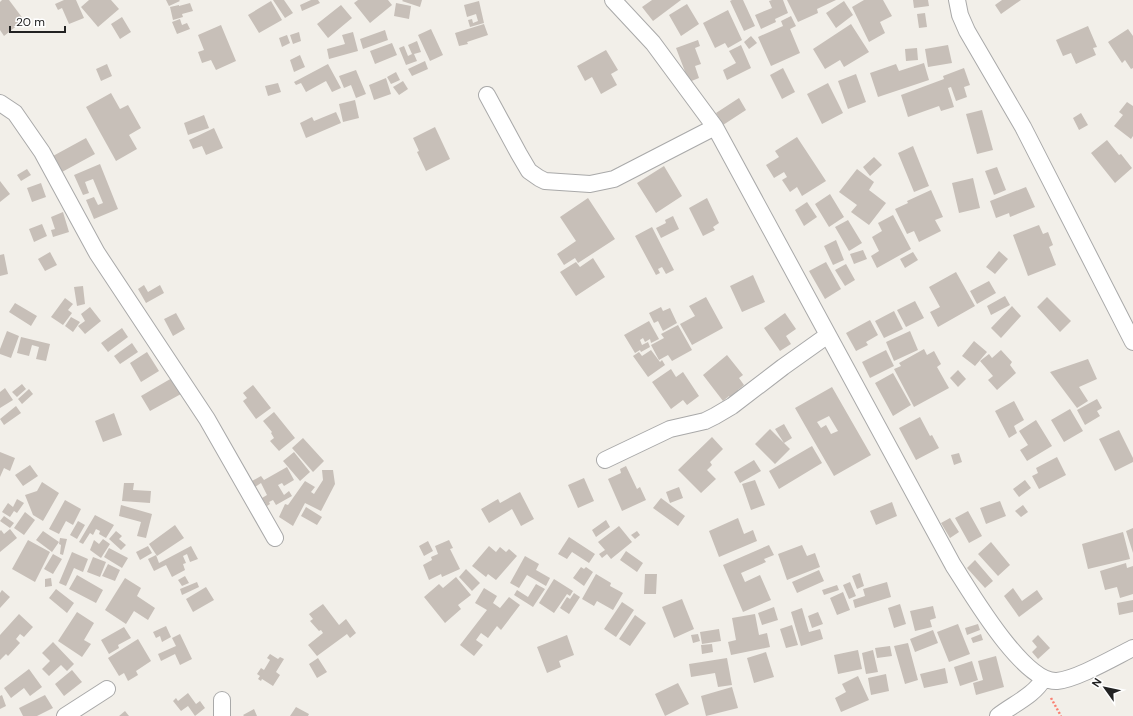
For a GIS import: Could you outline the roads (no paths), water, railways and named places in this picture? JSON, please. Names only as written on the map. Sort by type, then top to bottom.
[{"type":"street","points":[[613,0],[653,43],[715,127],[953,565],[990,623],[1014,652],[1031,669],[1044,678],[1056,681],[1078,675],[1133,648]]},
{"type":"street","points":[[957,0],[960,15],[967,31],[1023,127],[1133,342]]},
{"type":"street","points":[[487,95],[519,154],[530,171],[545,181],[590,184],[614,179],[715,127]]},
{"type":"street","points":[[0,103],[15,113],[42,152],[97,253],[207,419],[275,538]]},
{"type":"street","points":[[605,460],[670,429],[705,421],[715,416],[732,406],[828,335]]},
{"type":"street","points":[[998,716],[1023,700],[1044,678]]},
{"type":"street","points":[[65,716],[107,689]]},
{"type":"street","points":[[222,700],[222,716]]}]
